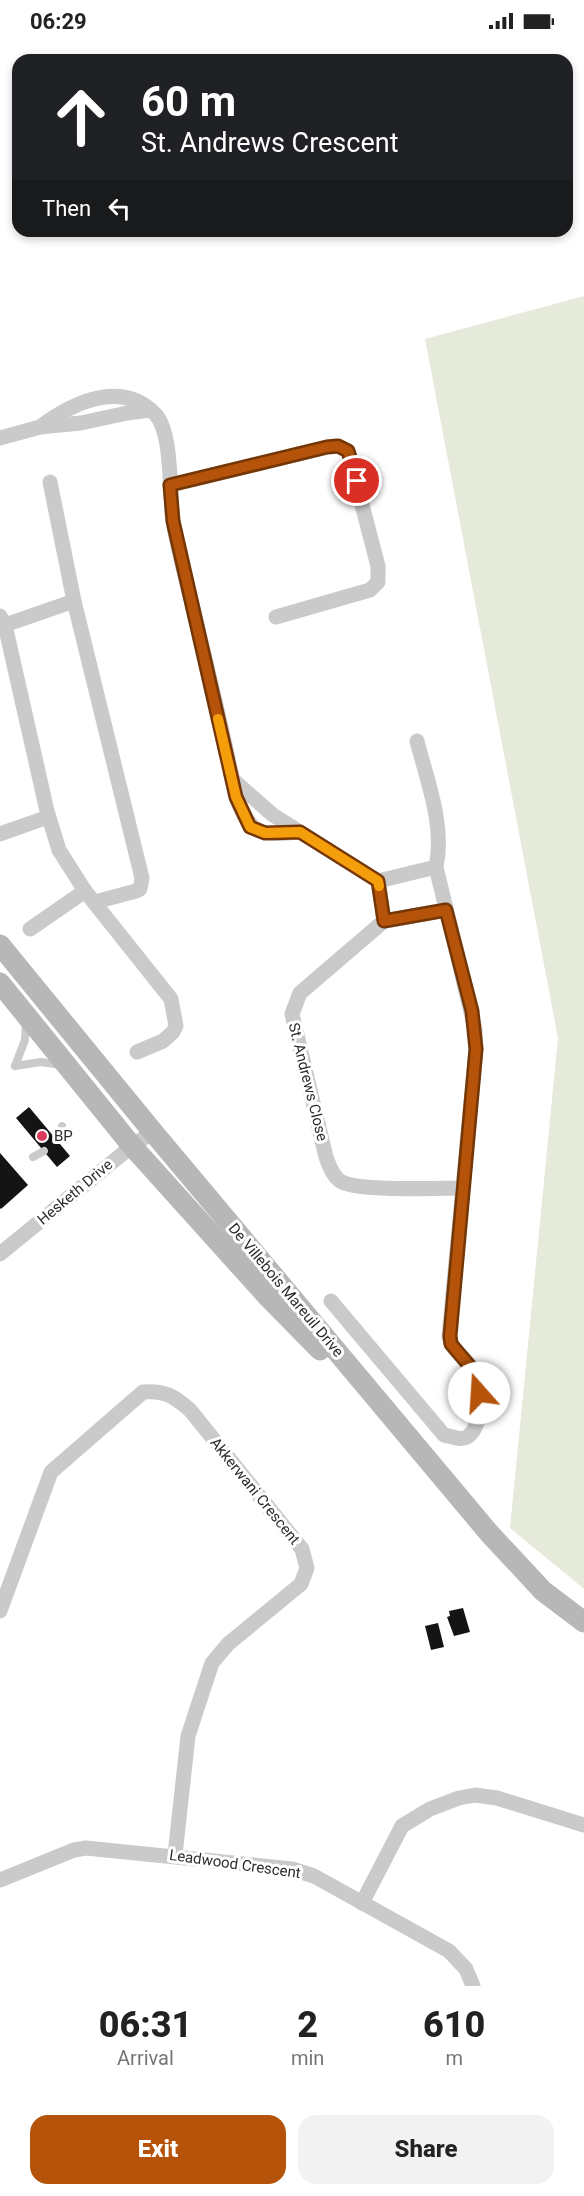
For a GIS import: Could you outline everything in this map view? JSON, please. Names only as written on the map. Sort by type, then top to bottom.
[{"type":"main road","name":"De Villebois Mareuil Drive","points":[[0,945],[153,1132],[519,1567],[554,1600],[584,1622]]},
{"type":"main road","name":"De Villebois Mareuil Drive","points":[[0,983],[132,1146],[268,1297],[381,1414],[523,1583],[584,1632]]},
{"type":"street","points":[[40,427],[64,410],[87,400],[119,395],[137,400],[157,416],[164,433],[173,521],[236,797],[250,827],[265,833],[300,832]]},
{"type":"street","points":[[0,438],[40,427],[81,423],[127,412],[151,410]]},
{"type":"street","points":[[170,485],[327,447],[338,446],[348,451],[378,566],[378,582],[370,590],[276,617]]},
{"type":"street","points":[[50,482],[74,602],[142,878],[140,889],[95,902]]},
{"type":"street","points":[[74,602],[2,624],[48,817],[62,858],[85,891],[171,999],[176,1026],[173,1032],[163,1041],[137,1052]]},
{"type":"street","points":[[331,1301],[444,1435],[468,1437],[475,1428],[479,1393],[473,1370],[451,1344],[454,1269],[476,1049],[472,1011],[436,867],[439,852],[438,831],[417,741]]},
{"type":"street","points":[[233,780],[255,802],[378,881],[436,867]]},
{"type":"street","points":[[0,834],[48,817]]},
{"type":"street","points":[[378,881],[384,921],[446,910]]},
{"type":"street","points":[[30,929],[85,891]]},
{"type":"street","name":"St. Andrews Close","points":[[384,921],[300,993],[292,1014],[326,1156],[336,1177],[352,1185],[462,1188]]},
{"type":"street","name":"Hesketh Drive","points":[[0,1254],[132,1146],[153,1132]]},
{"type":"street","name":"Akkerwani Crescent","points":[[0,1611],[51,1472],[143,1392],[159,1390],[174,1396],[189,1410],[302,1550],[307,1568],[301,1584],[228,1644],[212,1663],[188,1736],[175,1855]]},
{"type":"street","points":[[362,1903],[402,1826],[430,1809],[459,1798],[475,1795],[497,1798],[584,1825]]},
{"type":"street","name":"Leadwood Crescent","points":[[0,1880],[80,1848],[175,1855],[292,1869],[314,1876],[449,1951],[466,1970],[473,1986]]},
{"type":"lane","points":[[25,1013],[25,1040],[15,1066],[41,1062],[69,1067]]},
{"type":"lane","points":[[57,1140],[62,1126]]},
{"type":"lane","points":[[33,1157],[44,1151]]},
{"type":"shaded area","points":[[584,296],[584,1589],[510,1528],[558,1038],[425,339]]},
{"type":"building","points":[[29,1107],[70,1156],[57,1167],[16,1118]]},
{"type":"building","points":[[0,1153],[28,1185],[1,1209],[0,1208]]},
{"type":"building","points":[[463,1608],[470,1632],[454,1636],[447,1617],[450,1616],[449,1611]]},
{"type":"building","points":[[438,1623],[444,1647],[431,1650],[425,1626]]},
{"type":"slow traffic","points":[[218,719],[236,797],[250,827],[265,833],[300,832],[378,881],[379,886]]},
{"type":"place","name":"BP","points":[[42,1136]]},
{"type":"route","points":[[357,481],[348,451],[338,446],[327,447],[170,485],[173,521],[236,797],[250,827],[265,833],[300,832],[378,881],[384,921],[446,910],[472,1011],[476,1049],[454,1269],[450,1336],[451,1344],[457,1353],[473,1370],[479,1393]]}]
